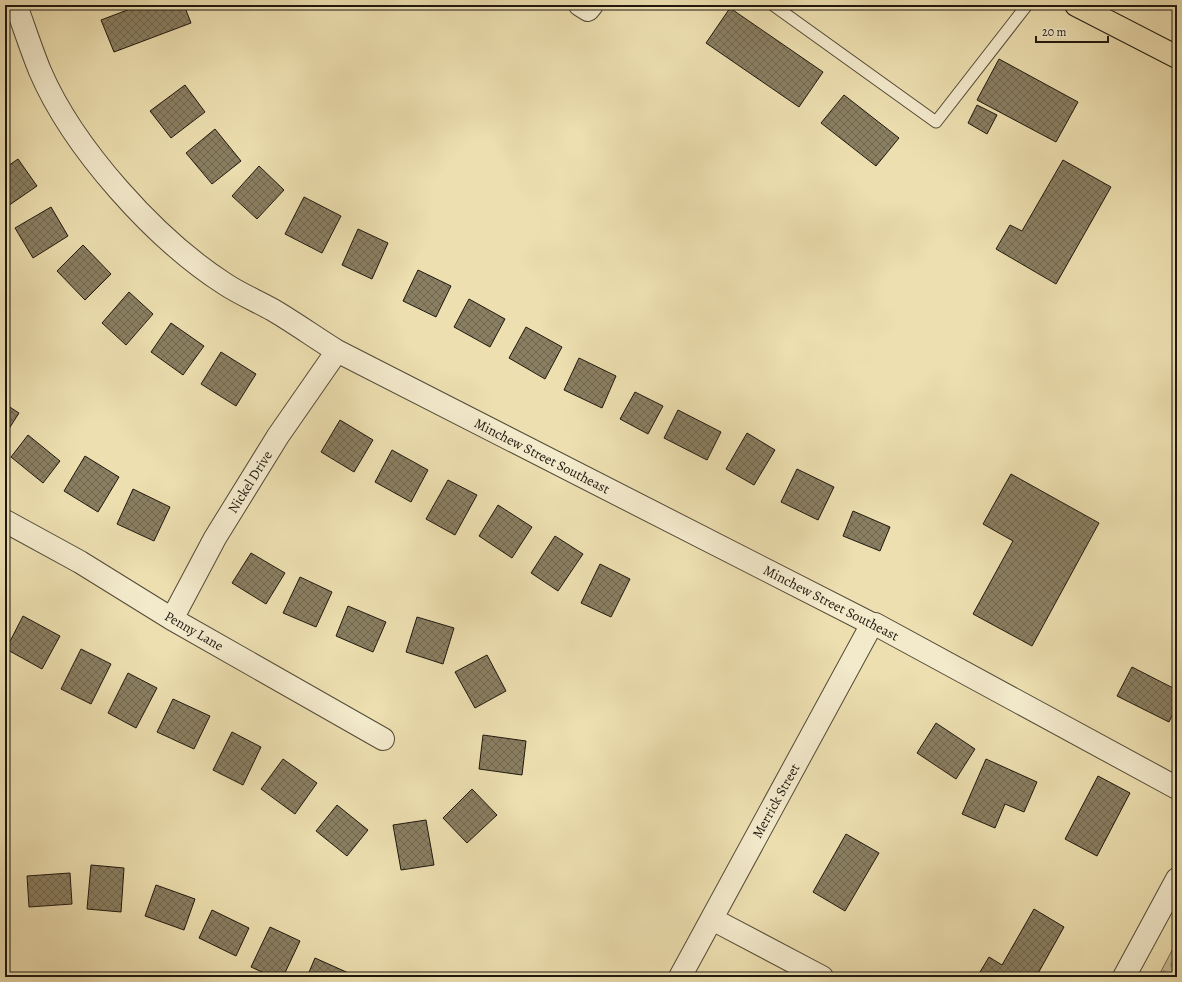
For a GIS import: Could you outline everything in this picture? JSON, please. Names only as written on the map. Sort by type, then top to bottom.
[{"type":"highway","points":[[1076,5],[1177,57]]},
{"type":"street","name":"Minchew Street Southeast","points":[[16,5],[41,71],[64,115],[97,163],[137,210],[176,246],[225,284],[274,311],[337,351],[882,628],[1177,788]]},
{"type":"street","name":"Nickel Drive","points":[[172,619],[215,538],[269,450],[337,351]]},
{"type":"street","name":"Penny Lane","points":[[5,521],[80,562],[172,619],[383,739]]},
{"type":"street","name":"Merrick Street","points":[[680,977],[872,624]]},
{"type":"street","points":[[1124,977],[1177,879]]},
{"type":"street","points":[[712,919],[822,977]]},
{"type":"lane","points":[[775,6],[936,122],[1027,5]]},
{"type":"green space","points":[[1177,941],[1177,977],[1158,977]]},
{"type":"building","points":[[128,5],[184,5],[191,23],[114,52],[101,20],[130,9]]},
{"type":"building","points":[[730,8],[823,72],[799,107],[706,43]]},
{"type":"building","points":[[999,59],[1078,102],[1056,142],[977,100]]},
{"type":"building","points":[[185,85],[205,112],[171,138],[150,111]]},
{"type":"building","points":[[844,95],[899,138],[876,166],[821,123]]},
{"type":"building","points":[[977,105],[997,115],[987,134],[968,123]]},
{"type":"building","points":[[215,129],[241,161],[212,184],[186,153]]},
{"type":"building","points":[[18,159],[37,186],[5,208],[5,168]]},
{"type":"building","points":[[1063,160],[1111,187],[1056,284],[996,249],[1010,225],[1022,231]]},
{"type":"building","points":[[259,166],[284,190],[257,219],[232,196]]},
{"type":"building","points":[[304,197],[341,216],[322,253],[285,234]]},
{"type":"building","points":[[51,207],[68,236],[33,258],[15,228]]},
{"type":"building","points":[[358,229],[388,243],[372,279],[342,265]]},
{"type":"building","points":[[83,245],[111,274],[85,300],[57,271]]},
{"type":"building","points":[[418,270],[451,286],[436,317],[403,301]]},
{"type":"building","points":[[129,292],[153,314],[126,345],[102,323]]},
{"type":"building","points":[[469,299],[505,319],[490,347],[454,327]]},
{"type":"building","points":[[171,323],[204,346],[183,375],[151,352]]},
{"type":"building","points":[[526,327],[562,347],[545,379],[509,358]]},
{"type":"building","points":[[221,352],[256,374],[236,406],[201,384]]},
{"type":"building","points":[[579,358],[616,376],[602,408],[564,390]]},
{"type":"building","points":[[635,392],[663,406],[648,434],[620,419]]},
{"type":"building","points":[[5,404],[19,413],[5,435]]},
{"type":"building","points":[[678,410],[721,432],[707,460],[664,438]]},
{"type":"building","points":[[340,420],[373,440],[354,472],[321,452]]},
{"type":"building","points":[[747,433],[775,450],[754,485],[726,469]]},
{"type":"building","points":[[28,435],[60,461],[43,483],[11,457]]},
{"type":"building","points":[[392,450],[428,470],[411,502],[375,482]]},
{"type":"building","points":[[85,456],[119,477],[98,512],[64,491]]},
{"type":"building","points":[[797,469],[834,487],[818,520],[781,502]]},
{"type":"building","points":[[1011,474],[1099,523],[1032,646],[973,614],[1013,541],[983,524]]},
{"type":"building","points":[[448,480],[477,495],[455,535],[426,519]]},
{"type":"building","points":[[133,489],[170,507],[154,541],[117,524]]},
{"type":"building","points":[[498,505],[532,527],[512,558],[479,536]]},
{"type":"building","points":[[853,511],[890,527],[880,551],[843,536]]},
{"type":"building","points":[[555,536],[583,554],[558,591],[531,573]]},
{"type":"building","points":[[251,553],[285,573],[266,604],[232,583]]},
{"type":"building","points":[[600,564],[630,579],[611,617],[581,603]]},
{"type":"building","points":[[300,577],[332,592],[316,627],[283,613]]},
{"type":"building","points":[[348,606],[386,622],[373,652],[336,636]]},
{"type":"building","points":[[23,616],[60,636],[42,669],[6,649]]},
{"type":"building","points":[[417,617],[454,628],[443,664],[406,652]]},
{"type":"building","points":[[81,649],[111,664],[91,704],[61,689]]},
{"type":"building","points":[[487,655],[506,691],[475,708],[455,672]]},
{"type":"building","points":[[1132,667],[1177,690],[1177,705],[1169,722],[1117,696]]},
{"type":"building","points":[[128,673],[157,688],[136,728],[108,713]]},
{"type":"building","points":[[173,699],[210,716],[194,749],[157,732]]},
{"type":"building","points":[[936,723],[975,749],[956,779],[917,753]]},
{"type":"building","points":[[232,732],[261,747],[243,785],[213,770]]},
{"type":"building","points":[[483,735],[526,741],[522,775],[479,769]]},
{"type":"building","points":[[283,759],[317,783],[295,814],[261,789]]},
{"type":"building","points":[[986,759],[1037,782],[1024,812],[1005,804],[995,828],[962,814]]},
{"type":"building","points":[[1098,776],[1130,793],[1097,856],[1065,839]]},
{"type":"building","points":[[472,789],[497,815],[467,843],[443,818]]},
{"type":"building","points":[[337,805],[368,830],[347,856],[316,831]]},
{"type":"building","points":[[426,820],[434,865],[401,870],[393,825]]},
{"type":"building","points":[[846,834],[879,853],[845,911],[813,892]]},
{"type":"building","points":[[91,865],[124,868],[121,912],[87,909]]},
{"type":"building","points":[[70,873],[72,904],[29,907],[27,876]]},
{"type":"building","points":[[156,885],[195,899],[184,930],[145,916]]},
{"type":"building","points":[[1034,909],[1064,927],[1036,977],[977,977],[989,957],[1002,965]]},
{"type":"building","points":[[212,910],[249,928],[236,956],[199,938]]},
{"type":"building","points":[[270,927],[300,941],[283,977],[273,977],[251,967]]},
{"type":"building","points":[[315,958],[353,975],[352,977],[307,977]]}]
